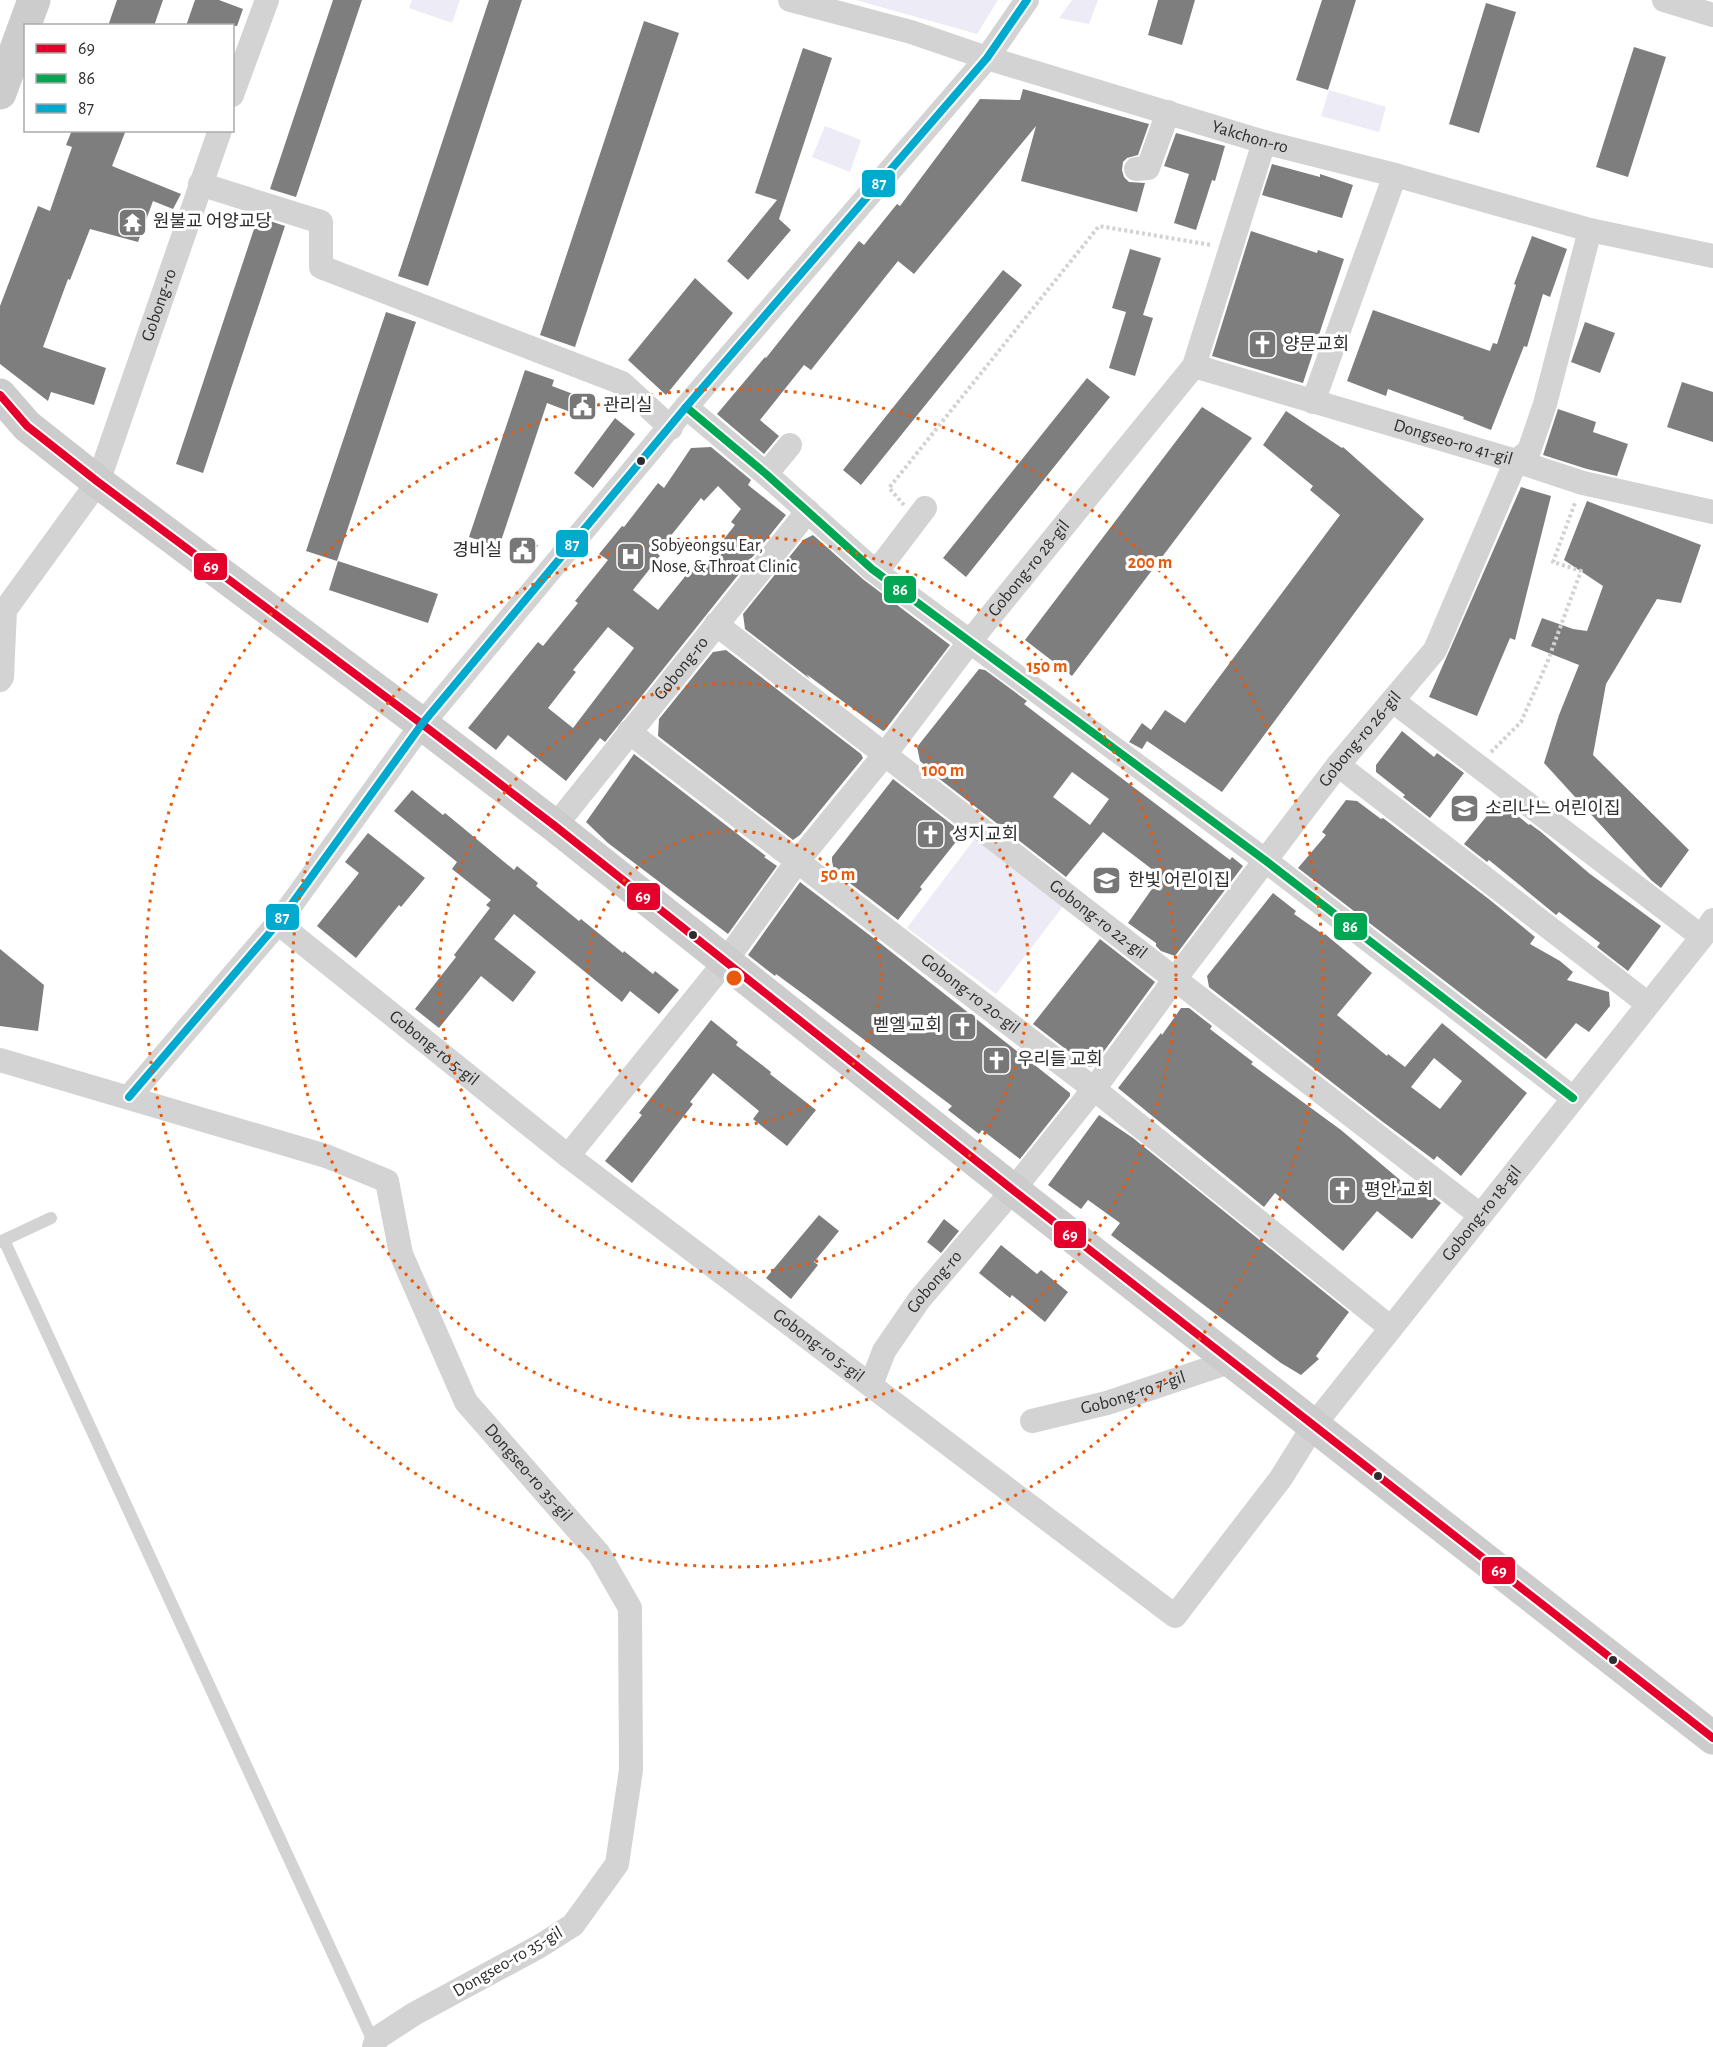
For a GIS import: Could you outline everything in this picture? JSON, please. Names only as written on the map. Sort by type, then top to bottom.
[{"type":"street","points":[[25,24],[34,0]]},
{"type":"street","points":[[234,90],[267,0]]},
{"type":"street","name":"Yakchon-ro","points":[[790,0],[910,32],[987,58],[1264,141],[1590,230],[1713,256]]},
{"type":"street","points":[[129,1097],[278,923],[422,724],[666,434],[686,407],[987,58],[1027,0]]},
{"type":"street","points":[[1664,0],[1713,15]]},
{"type":"street","points":[[0,93],[24,27]]},
{"type":"street","points":[[1136,169],[1148,168],[1168,112]]},
{"type":"street","name":"Gobong-ro","points":[[0,680],[2,677],[4,610],[98,482],[219,132]]},
{"type":"street","name":"Gobong-ro 28-gil","points":[[725,962],[797,862],[886,753],[970,640],[1194,366],[1264,141]]},
{"type":"street","points":[[1313,402],[1395,175]]},
{"type":"street","points":[[200,184],[321,222],[321,267],[606,377],[611,392],[666,434]]},
{"type":"street","name":"Gobong-ro 26-gil","points":[[1013,1190],[1094,1089],[1338,765],[1435,650],[1516,461],[1528,451],[1545,404],[1590,230]]},
{"type":"street","name":"Dongseo-ro 41-gil","points":[[1194,366],[1583,483],[1713,512]]},
{"type":"street","points":[[0,395],[13,423],[98,482],[555,826],[1013,1190],[1713,1738]]},
{"type":"street","points":[[686,407],[766,474],[872,569],[1266,861],[1573,1098]]},
{"type":"street","points":[[766,474],[790,445]]},
{"type":"street","name":"Gobong-ro","points":[[555,826],[808,511]]},
{"type":"street","points":[[872,569],[884,562],[921,513]]},
{"type":"street","name":"Gobong-ro 22-gil","points":[[716,624],[886,753],[1480,1215]]},
{"type":"street","name":"Gobong-ro 18-gil","points":[[1314,1425],[1708,928],[1478,766],[1393,701]]},
{"type":"street","name":"Gobong-ro 20-gil","points":[[629,732],[1094,1089],[1391,1328]]},
{"type":"street","points":[[1338,765],[1648,1004]]},
{"type":"street","name":"Gobong-ro 5-gil","points":[[278,923],[568,1156],[1175,1616],[1281,1478],[1314,1425]]},
{"type":"street","points":[[568,1156],[725,962]]},
{"type":"street","name":"Dongseo-ro 35-gil","points":[[0,1060],[326,1156],[387,1180],[401,1254],[466,1402],[599,1554],[630,1608],[631,1770],[617,1864],[573,1925],[540,1946],[414,2014],[377,2037],[374,2045]]},
{"type":"street","name":"Gobong-ro","points":[[871,1384],[884,1351],[919,1300],[1013,1190]]},
{"type":"street","name":"Gobong-ro 7-gil","points":[[1032,1421],[1107,1403],[1232,1361]]},
{"type":"lane","points":[[51,1218],[2,1241],[374,2045]]},
{"type":"path","points":[[921,513],[889,488],[1100,226],[1230,248]]},
{"type":"path","points":[[1478,766],[1521,722],[1547,663],[1581,571],[1553,562],[1583,483]]},
{"type":"shaded area","points":[[412,0],[460,0],[452,23],[409,8]]},
{"type":"shaded area","points":[[856,0],[998,0],[977,34]]},
{"type":"shaded area","points":[[1072,0],[1098,0],[1089,24],[1059,18]]},
{"type":"shaded area","points":[[1329,90],[1386,107],[1379,132],[1321,116]]},
{"type":"shaded area","points":[[825,126],[861,140],[850,172],[812,157]]},
{"type":"shaded area","points":[[976,837],[1064,905],[996,994],[907,928]]},
{"type":"building","points":[[117,0],[163,0],[155,24],[109,24]]},
{"type":"building","points":[[195,0],[219,0],[243,9],[237,26],[234,24],[187,24]]},
{"type":"building","points":[[333,0],[362,0],[296,197],[270,189]]},
{"type":"building","points":[[489,0],[522,0],[428,286],[398,276]]},
{"type":"building","points":[[1158,0],[1195,0],[1182,45],[1148,35]]},
{"type":"building","points":[[1322,0],[1356,0],[1328,90],[1296,80]]},
{"type":"building","points":[[1486,3],[1516,12],[1479,133],[1449,124]]},
{"type":"building","points":[[644,21],[679,33],[575,347],[540,335]]},
{"type":"building","points":[[1634,47],[1666,57],[1628,177],[1596,167]]},
{"type":"building","points":[[803,48],[832,58],[779,219],[791,230],[748,280],[727,261],[777,200],[755,193]]},
{"type":"building","points":[[1023,89],[1149,124],[1138,155],[1127,158],[1123,162],[1124,177],[1129,182],[1145,183],[1137,212],[1021,181],[1036,126],[914,274],[898,261],[811,370],[804,365],[760,420],[779,436],[764,454],[717,414],[766,358],[859,241],[864,245],[897,204],[900,206],[980,99],[1020,100]]},
{"type":"building","points":[[71,132],[125,132],[112,166],[181,194],[173,209],[153,201],[138,242],[90,229],[70,280],[68,279],[43,347],[106,368],[94,405],[51,392],[48,401],[0,364],[0,306],[38,206],[50,211],[72,147],[66,145]]},
{"type":"building","points":[[1176,133],[1225,146],[1215,181],[1212,180],[1196,230],[1174,223],[1189,174],[1164,166]]},
{"type":"building","points":[[1272,164],[1320,177],[1320,174],[1353,185],[1342,218],[1262,195]]},
{"type":"building","points":[[258,217],[285,226],[203,473],[176,464]]},
{"type":"building","points":[[1251,231],[1317,253],[1318,250],[1344,259],[1303,383],[1212,356]]},
{"type":"building","points":[[1532,236],[1567,249],[1550,297],[1543,294],[1527,347],[1524,346],[1491,430],[1463,419],[1464,417],[1388,389],[1386,396],[1347,381],[1373,310],[1490,351],[1493,343],[1497,344],[1516,285],[1514,284]]},
{"type":"building","points":[[1130,249],[1161,258],[1143,315],[1153,318],[1135,376],[1109,368],[1126,312],[1112,308]]},
{"type":"building","points":[[1003,270],[1022,285],[861,485],[843,470]]},
{"type":"building","points":[[695,278],[733,313],[666,395],[628,360]]},
{"type":"building","points":[[386,312],[416,322],[337,561],[306,551]]},
{"type":"building","points":[[1585,322],[1615,333],[1600,373],[1571,362]]},
{"type":"building","points":[[525,370],[554,380],[552,386],[594,402],[591,420],[547,403],[499,547],[469,537]]},
{"type":"building","points":[[1087,378],[1110,397],[966,577],[943,558]]},
{"type":"building","points":[[1682,382],[1713,392],[1713,442],[1667,427]]},
{"type":"building","points":[[1202,407],[1252,438],[1072,676],[1025,640]]},
{"type":"building","points":[[1558,409],[1596,422],[1593,432],[1628,444],[1617,476],[1543,455]]},
{"type":"building","points":[[1286,411],[1343,447],[1424,519],[1222,792],[1147,741],[1142,749],[1129,742],[1142,723],[1151,730],[1165,710],[1185,723],[1340,515],[1310,490],[1313,486],[1263,445]]},
{"type":"building","points":[[615,418],[635,434],[593,488],[574,473]]},
{"type":"building","points":[[711,447],[751,480],[748,485],[786,515],[605,742],[600,738],[566,781],[508,735],[496,750],[468,728],[538,642],[543,646],[578,603],[575,601],[608,560],[599,554],[622,526],[624,527],[658,483],[664,488],[691,448]],"holes":[[[718,486],[741,509],[731,522],[735,525],[697,573],[691,569],[658,610],[633,590],[660,556],[657,553],[701,498],[704,501]],[[608,627],[634,648],[573,728],[548,708],[576,672],[573,670]]]},
{"type":"building","points":[[1521,487],[1551,496],[1515,640],[1510,638],[1477,716],[1429,697]]},
{"type":"building","points":[[1587,501],[1701,545],[1681,603],[1657,599],[1606,684],[1593,755],[1689,850],[1661,888],[1651,880],[1544,763],[1559,715],[1579,665],[1531,646],[1542,618],[1573,629],[1587,631],[1603,586],[1564,560]]},
{"type":"building","points":[[813,535],[864,580],[950,645],[883,731],[745,629],[743,614],[803,540]]},
{"type":"building","name":"경비실","points":[[514,541],[538,545],[527,565],[509,556]]},
{"type":"building","points":[[338,561],[438,594],[428,623],[329,590]]},
{"type":"building","points":[[726,650],[861,754],[863,758],[800,835],[793,840],[658,736],[659,719],[713,652]]},
{"type":"building","points":[[979,669],[985,670],[1027,701],[1024,704],[1075,743],[1230,860],[1232,857],[1243,866],[1175,956],[1161,951],[1156,943],[1128,923],[1161,876],[1103,832],[1066,877],[937,777],[920,761],[917,747]],"holes":[[[1072,772],[1109,799],[1090,825],[1053,797]]]},
{"type":"building","points":[[1402,731],[1434,757],[1437,753],[1464,773],[1430,818],[1376,772],[1376,765]]},
{"type":"building","points":[[634,754],[777,866],[728,934],[608,843],[586,822]]},
{"type":"building","points":[[893,779],[963,833],[920,887],[922,889],[898,920],[834,871],[832,861],[832,857]]},
{"type":"building","points":[[412,790],[443,815],[445,813],[514,870],[517,866],[538,883],[536,886],[579,921],[581,919],[623,953],[624,951],[653,974],[655,971],[679,990],[659,1014],[630,991],[622,1002],[514,914],[494,939],[536,972],[513,1002],[481,976],[439,1028],[415,1009],[456,957],[454,955],[490,908],[486,905],[491,900],[452,869],[457,862],[394,811]]},
{"type":"building","points":[[1346,800],[1357,801],[1381,819],[1383,818],[1490,900],[1535,937],[1530,944],[1560,961],[1573,972],[1567,980],[1609,992],[1610,1006],[1589,1032],[1576,1023],[1546,1059],[1298,868],[1326,835],[1322,832]]},
{"type":"building","points":[[1499,801],[1541,832],[1590,874],[1661,926],[1628,971],[1597,947],[1600,943],[1559,912],[1556,915],[1489,860],[1487,862],[1464,844]]},
{"type":"building","points":[[368,833],[425,878],[401,907],[399,905],[356,958],[317,926],[359,873],[345,862]]},
{"type":"building","points":[[800,882],[1070,1093],[1070,1096],[1020,1159],[982,1130],[979,1134],[948,1110],[952,1106],[748,955]]},
{"type":"building","points":[[1273,893],[1296,911],[1294,914],[1325,934],[1372,973],[1337,1015],[1387,1056],[1388,1054],[1405,1067],[1442,1023],[1527,1093],[1461,1176],[1437,1156],[1434,1160],[1383,1122],[1209,987],[1207,976]],"holes":[[[1434,1058],[1462,1081],[1440,1109],[1411,1087]]]},
{"type":"building","points":[[1100,939],[1155,982],[1093,1066],[1089,1067],[1033,1024]]},
{"type":"building","points":[[0,949],[44,985],[38,1031],[0,1026]]},
{"type":"building","points":[[1181,1008],[1189,1008],[1212,1026],[1210,1029],[1253,1062],[1251,1064],[1341,1130],[1413,1191],[1418,1185],[1441,1203],[1412,1239],[1377,1211],[1343,1251],[1275,1193],[1264,1207],[1118,1088]]},
{"type":"building","points":[[711,1020],[738,1042],[736,1045],[816,1110],[787,1146],[753,1119],[759,1111],[713,1073],[690,1102],[693,1104],[632,1183],[605,1161],[642,1115],[639,1113]]},
{"type":"building","points":[[1099,1115],[1133,1138],[1349,1312],[1316,1356],[1319,1359],[1301,1375],[1281,1363],[1111,1235],[1120,1223],[1088,1200],[1081,1209],[1048,1185]]},
{"type":"building","points":[[819,1215],[839,1231],[814,1262],[818,1265],[791,1299],[766,1278]]},
{"type":"building","points":[[944,1219],[959,1231],[941,1253],[927,1242]]},
{"type":"building","points":[[1001,1245],[1037,1274],[1041,1270],[1068,1292],[1045,1322],[1012,1295],[1010,1298],[979,1273]]},
{"type":"transit line","name":"87","points":[[129,1097],[278,923],[422,724],[686,407],[987,58],[1027,0]]},
{"type":"transit line","name":"69","points":[[0,395],[27,426],[98,482],[555,826],[1013,1190],[1713,1738]]},
{"type":"transit line","name":"86","points":[[686,407],[766,474],[872,569],[1266,861],[1573,1098]]},
{"type":"place","name":"원불교 어양교당","points":[[132,222]]},
{"type":"place","name":"양문교회","points":[[1262,345]]},
{"type":"place","name":"관리실","points":[[582,406]]},
{"type":"place","name":"경비실","points":[[523,551]]},
{"type":"place","name":"Sobyeongsu Ear, Nose, & Throat Clinic","points":[[630,556]]},
{"type":"place","name":"소리나느 어린이집","points":[[1464,809]]},
{"type":"place","name":"성지교회","points":[[931,835]]},
{"type":"place","name":"한빛 어린이집","points":[[1107,881]]},
{"type":"place","name":"벧엘 교회","points":[[963,1026]]},
{"type":"place","name":"우리들 교회","points":[[996,1060]]},
{"type":"place","name":"평안 교회","points":[[1343,1191]]}]
